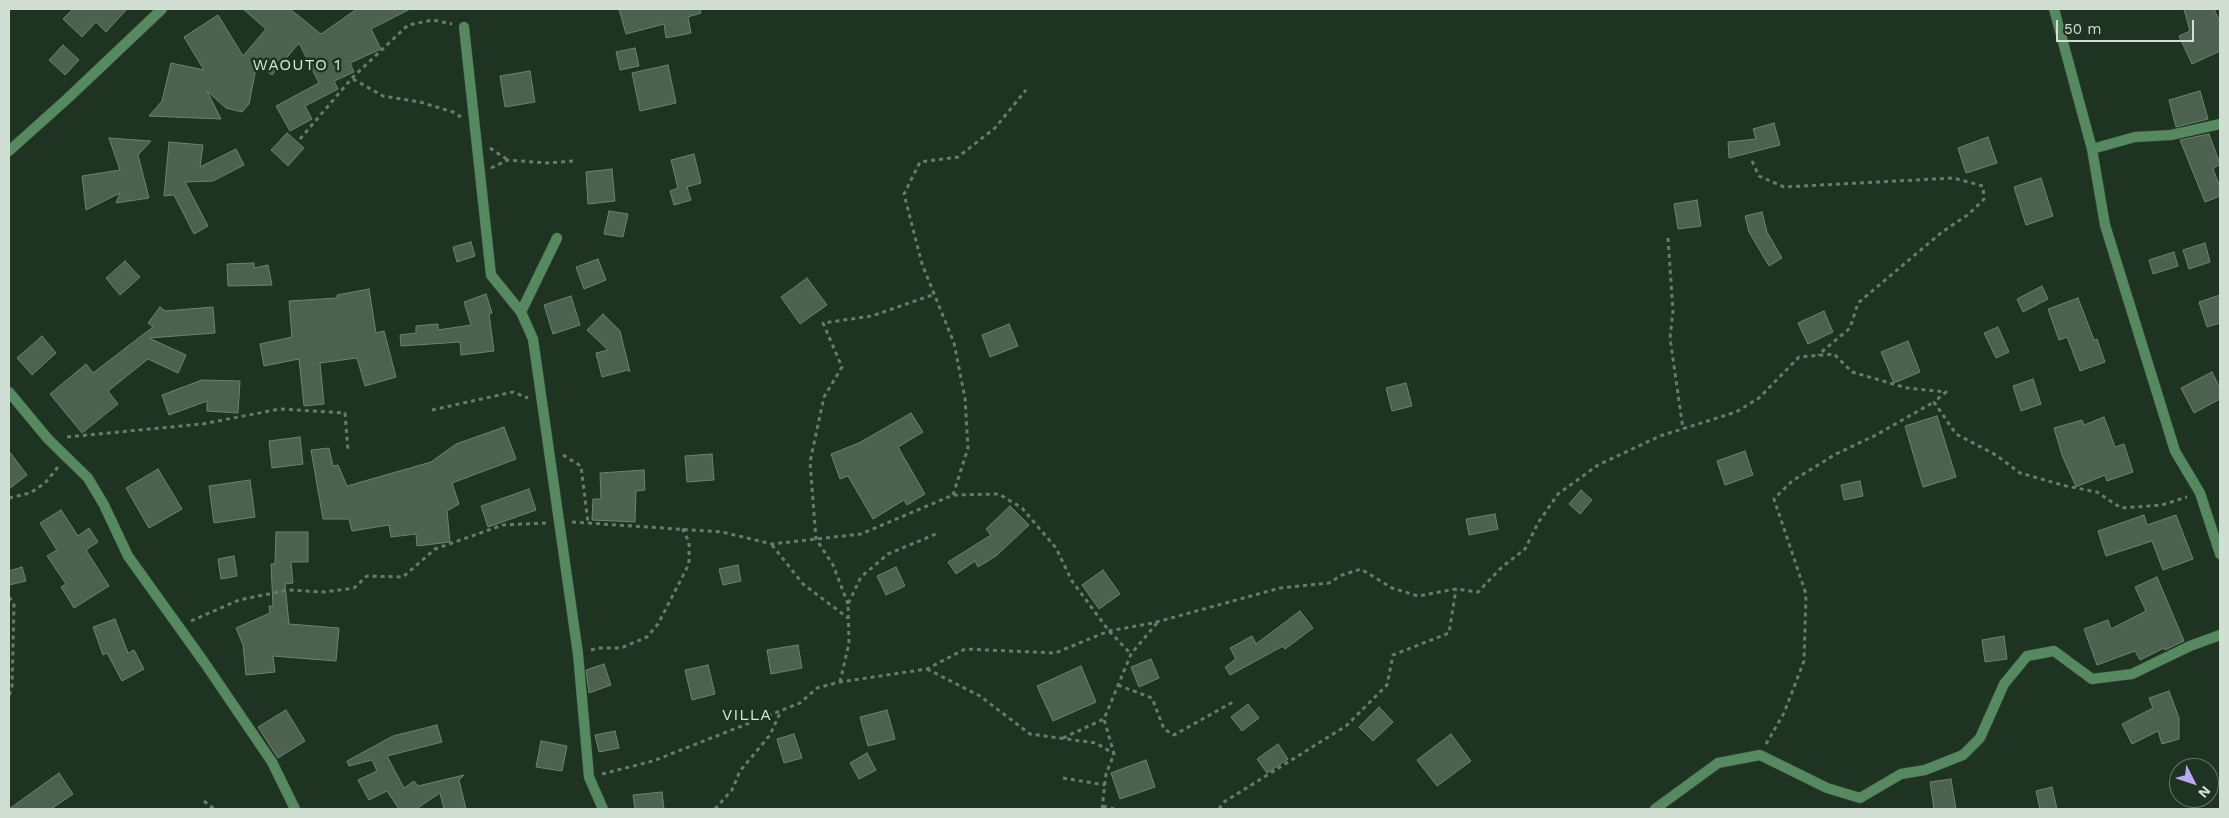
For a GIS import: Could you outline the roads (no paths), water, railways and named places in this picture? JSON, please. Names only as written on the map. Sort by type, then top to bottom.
[{"type":"street","points":[[9,150],[67,100],[162,9]]},
{"type":"street","points":[[2054,9],[2092,149],[2105,225],[2175,451],[2200,492],[2220,554]]},
{"type":"street","points":[[464,27],[491,275],[521,312],[533,339],[578,654],[590,777],[603,809]]},
{"type":"street","points":[[2092,149],[2135,137],[2171,135],[2220,124]]},
{"type":"street","points":[[521,312],[557,238]]},
{"type":"street","points":[[9,392],[48,439],[88,478],[104,505],[128,556],[272,762],[295,809]]},
{"type":"street","points":[[1655,809],[1718,763],[1760,755],[1827,788],[1860,798],[1901,774],[1925,770],[1963,755],[1980,738],[2004,684],[2027,656],[2054,651],[2092,679],[2132,674],[2190,646],[2220,635]]},
{"type":"district","name":"WAOUTO 1","points":[[297,65]]},
{"type":"district","name":"VILLA","points":[[747,715]]}]
